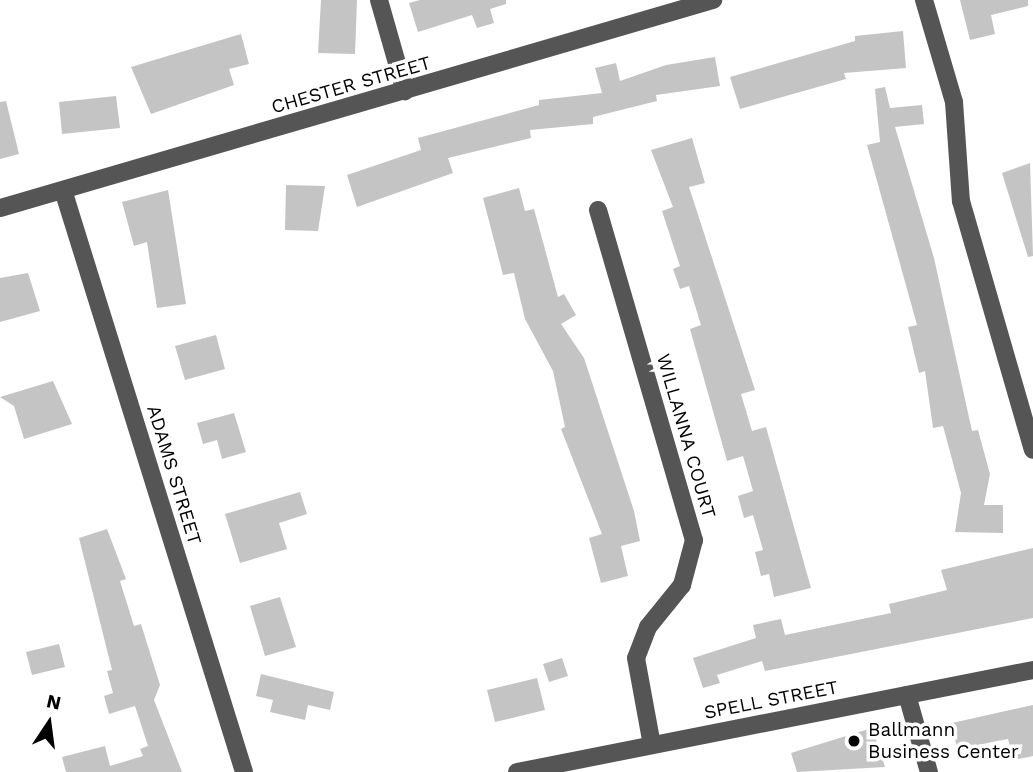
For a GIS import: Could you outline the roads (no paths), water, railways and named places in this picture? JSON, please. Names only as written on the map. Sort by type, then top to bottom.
[{"type":"street","points":[[379,0],[405,91]]},
{"type":"street","name":"CHESTER STREET","points":[[0,208],[713,0]]},
{"type":"street","points":[[924,0],[954,102],[961,201],[1033,450]]},
{"type":"street","name":"ADAMS STREET","points":[[63,190],[244,772]]},
{"type":"street","name":"WILLANNA COURT","points":[[598,210],[694,540],[682,585],[648,627],[636,658],[652,745]]},
{"type":"street","name":"SPELL STREET","points":[[517,772],[1033,670]]},
{"type":"street","points":[[907,695],[929,772]]},
{"type":"place","name":"Ballmann Business Center","points":[[854,741]]}]
